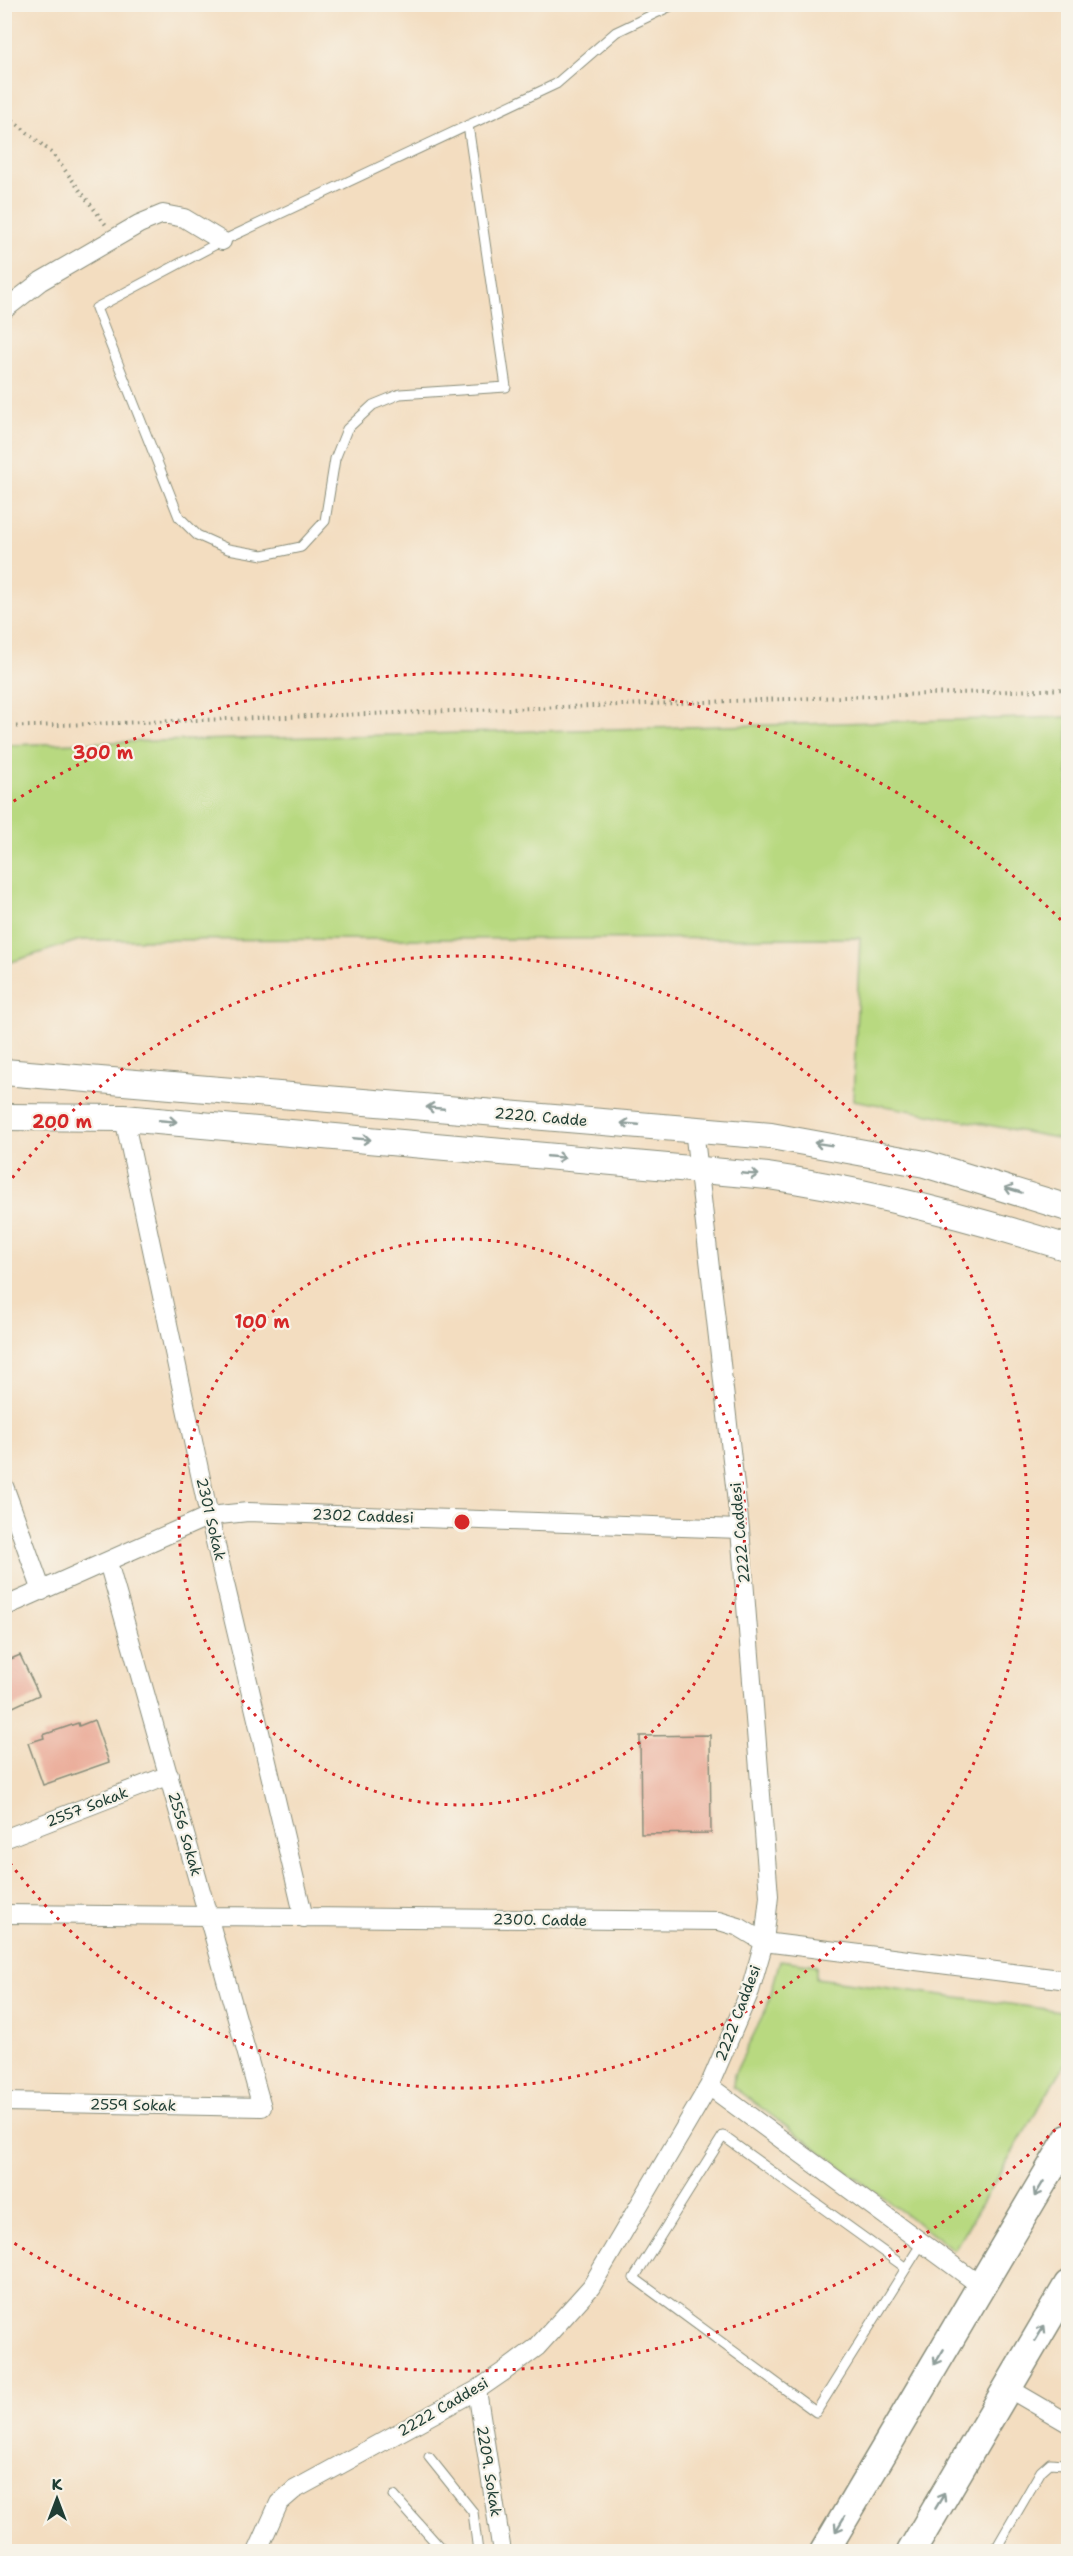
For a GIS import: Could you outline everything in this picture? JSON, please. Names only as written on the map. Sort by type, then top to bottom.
[{"type":"main road","points":[[824,2552],[1068,2139]]},
{"type":"main road","points":[[911,2552],[1068,2285]]},
{"type":"street","points":[[4,310],[41,281],[115,238],[163,214],[184,218],[222,241]]},
{"type":"street","name":"2220. Cadde","points":[[4,1072],[771,1136],[861,1150],[925,1164],[1068,1208]]},
{"type":"street","points":[[4,1117],[124,1118],[699,1170],[845,1188],[995,1225],[1068,1248]]},
{"type":"street","name":"2301 Sokak","points":[[124,1118],[210,1516],[304,1918]]},
{"type":"street","name":"2222 Caddesi","points":[[257,2552],[279,2503],[294,2490],[477,2390],[537,2348],[591,2287],[709,2086],[750,1991],[764,1942],[770,1896],[740,1529],[694,1130]]},
{"type":"street","points":[[4,1486],[42,1591]]},
{"type":"street","name":"2302 Caddesi","points":[[4,1607],[210,1516],[248,1512],[740,1529]]},
{"type":"street","name":"2556 Sokak","points":[[108,1562],[262,2107]]},
{"type":"street","name":"2557 Sokak","points":[[4,1839],[169,1775]]},
{"type":"street","name":"2300. Cadde","points":[[4,1914],[719,1921],[739,1927],[764,1942],[1068,1980]]},
{"type":"street","points":[[709,2086],[981,2286]]},
{"type":"street","name":"2559 Sokak","points":[[4,2102],[262,2107]]},
{"type":"street","points":[[1008,2388],[1068,2423]]},
{"type":"street","name":"2209. Sokak","points":[[477,2390],[502,2552]]},
{"type":"lane","points":[[468,125],[506,387],[400,394],[373,405],[347,429],[335,459],[326,521],[301,548],[263,555],[228,549],[197,535],[179,517],[96,308],[222,241],[468,125],[556,84],[616,32],[675,4]]},
{"type":"lane","points":[[906,2268],[723,2136],[634,2278],[816,2412],[906,2268],[922,2242]]},
{"type":"lane","points":[[429,2457],[473,2512],[478,2552]]},
{"type":"lane","points":[[994,2552],[1041,2471],[1050,2463],[1063,2464],[1068,2468]]},
{"type":"lane","points":[[394,2496],[444,2552]]},
{"type":"path","points":[[4,113],[52,153],[115,238]]},
{"type":"path","points":[[4,727],[237,716],[1068,689]]},
{"type":"green space","points":[[1068,717],[1068,1140],[853,1100],[860,938],[80,940],[5,964],[5,745]]},
{"type":"green space","points":[[780,1960],[816,1965],[816,1978],[1068,2012],[1068,2059],[954,2250],[733,2087],[734,2075],[767,2007]]},
{"type":"building","points":[[20,1655],[39,1695],[11,1708],[9,1703],[4,1705],[4,1662]]},
{"type":"building","points":[[94,1720],[109,1762],[43,1785],[28,1743],[44,1738],[43,1735]]},
{"type":"building","points":[[710,1735],[711,1833],[641,1834],[640,1736]]}]
